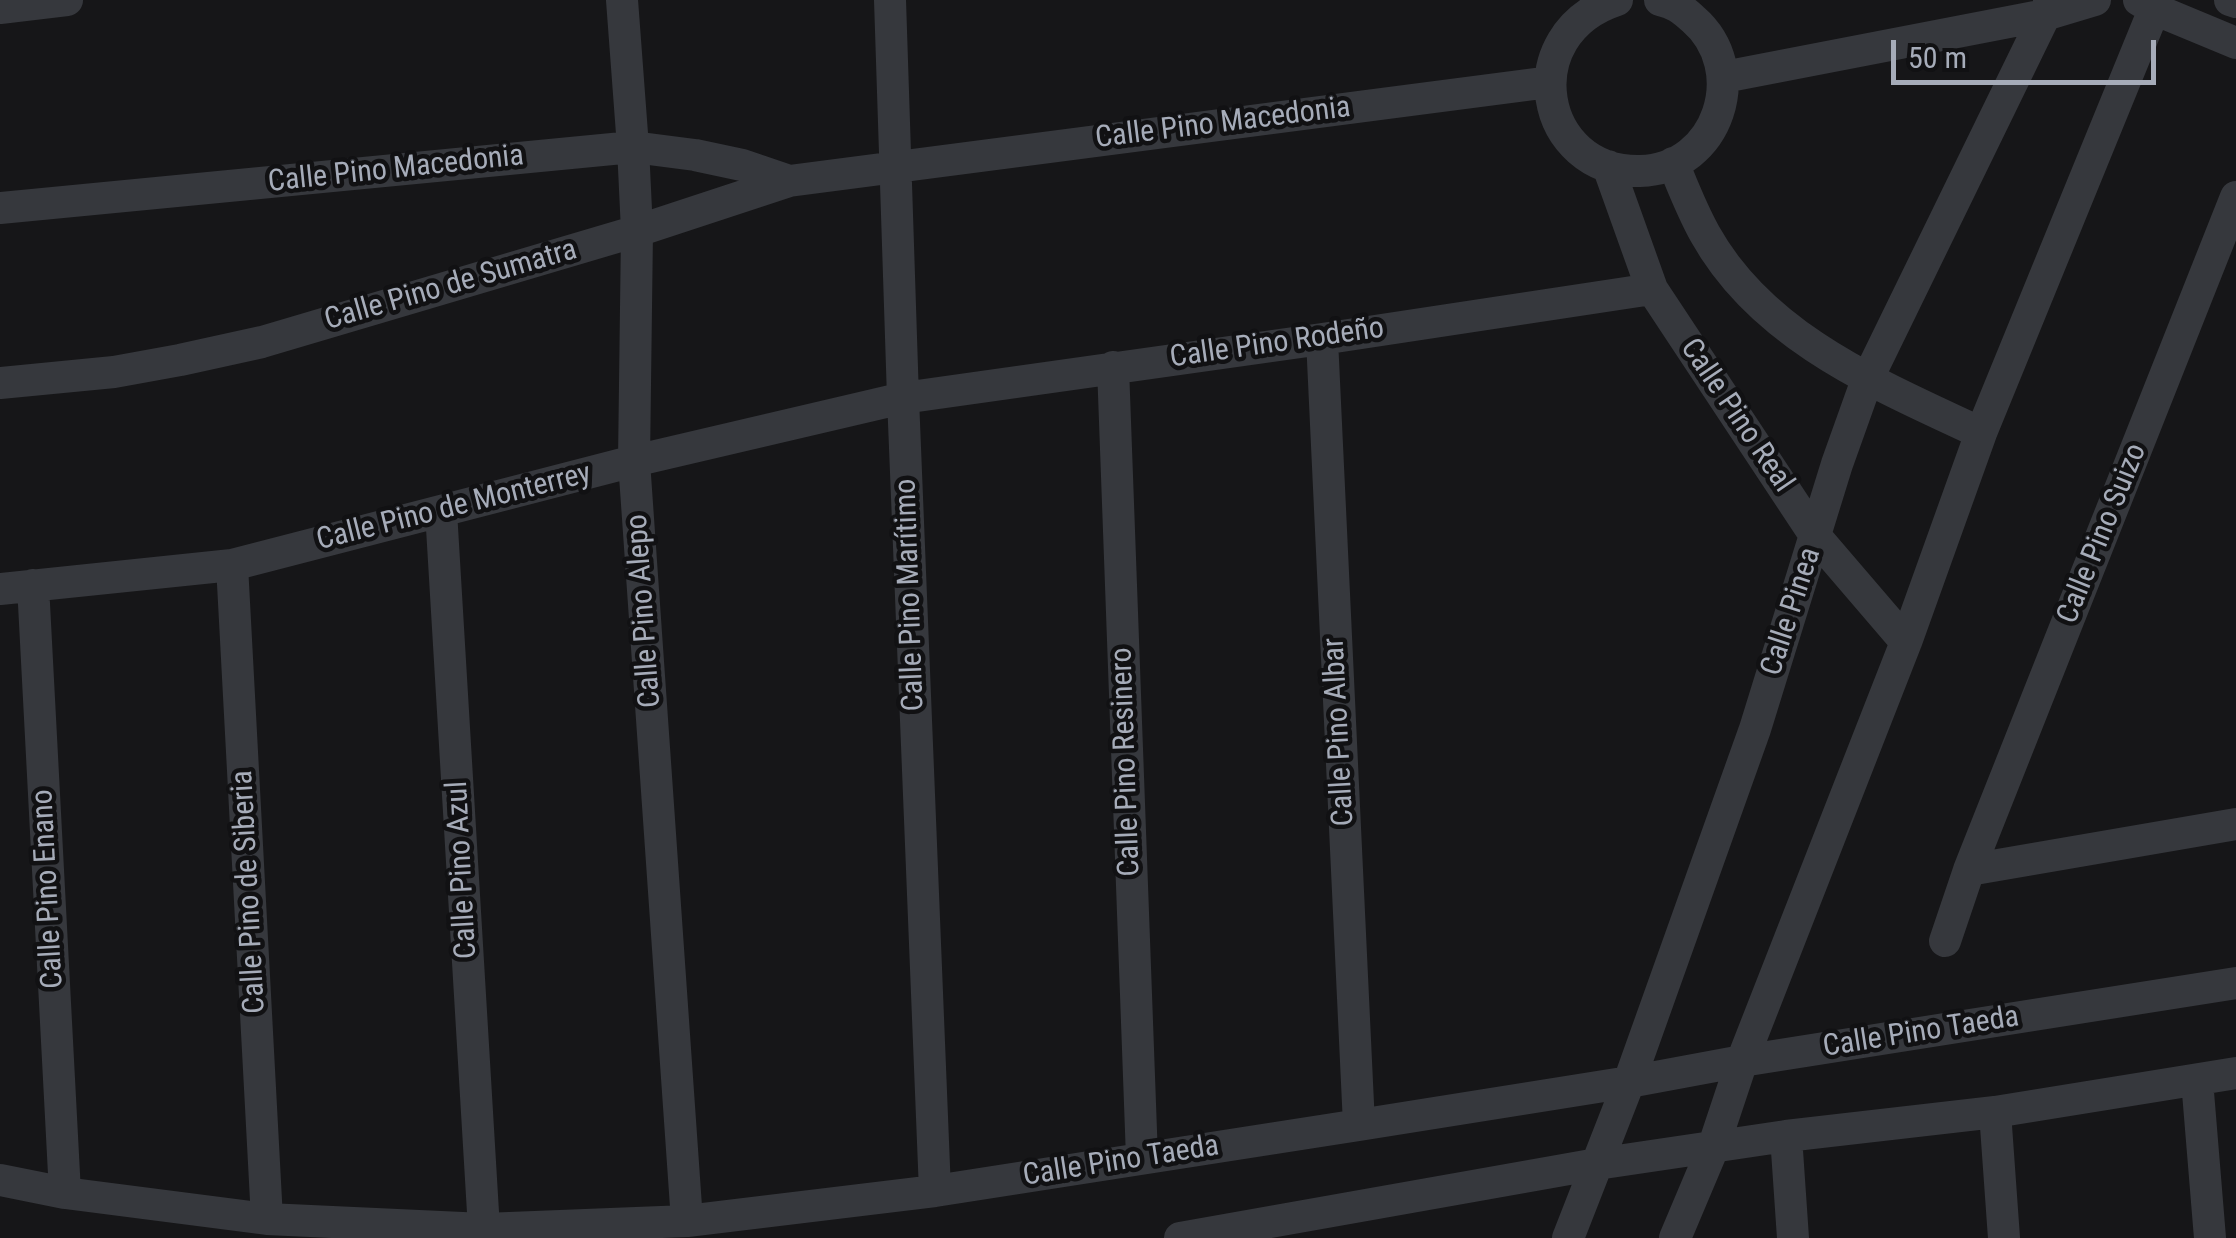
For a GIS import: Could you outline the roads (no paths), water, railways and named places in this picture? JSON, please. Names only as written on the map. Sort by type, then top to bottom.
[{"type":"street","points":[[0,8],[67,0]]},
{"type":"street","name":"Calle Pino Alepo","points":[[622,0],[637,231],[634,461],[687,1221]]},
{"type":"street","name":"Calle Pino Marítimo","points":[[890,0],[935,1191]]},
{"type":"street","points":[[1724,76],[2095,0]]},
{"type":"street","points":[[1604,2],[1578,20],[1563,37],[1550,82],[1553,110],[1565,134],[1584,153],[1608,166],[1640,171],[1672,164],[1695,149],[1712,128],[1722,103],[1724,76],[1717,51],[1704,29],[1669,1]]},
{"type":"street","points":[[1675,1238],[1713,1148],[1742,1061],[2150,3],[2236,43]]},
{"type":"street","name":"Calle Pinea","points":[[1568,1238],[1629,1082],[1755,729],[1867,380],[2048,8]]},
{"type":"street","name":"Calle Pino Macedonia","points":[[896,166],[1550,82]]},
{"type":"street","name":"Calle Pino Macedonia","points":[[0,208],[634,147],[742,164],[789,180]]},
{"type":"street","points":[[1672,164],[1705,235],[1736,279],[1788,330],[1867,380],[1982,433]]},
{"type":"street","name":"Calle Pino de Sumatra","points":[[0,382],[114,372],[262,342],[637,231],[789,180],[896,166]]},
{"type":"street","name":"Calle Pino Real","points":[[1608,166],[1652,289],[1816,537],[1906,642]]},
{"type":"street","name":"Calle Pino Suizo","points":[[1945,941],[2236,198]]},
{"type":"street","name":"Calle Pino Rodeño","points":[[903,398],[1652,289]]},
{"type":"street","name":"Calle Pino Albar","points":[[1322,339],[1359,1125]]},
{"type":"street","name":"Calle Pino Resinero","points":[[1113,367],[1142,1158]]},
{"type":"street","name":"Calle Pino de Monterrey","points":[[0,589],[232,564],[634,461],[903,398]]},
{"type":"street","name":"Calle Pino Azul","points":[[441,511],[484,1229]]},
{"type":"street","name":"Calle Pino de Siberia","points":[[232,564],[267,1219]]},
{"type":"street","name":"Calle Pino Enano","points":[[33,586],[64,1193]]},
{"type":"street","points":[[1970,870],[2233,817]]},
{"type":"street","name":"Calle Pino Taeda","points":[[0,1180],[64,1193],[267,1219],[484,1229],[687,1221],[935,1191],[2236,983]]},
{"type":"street","points":[[1180,1238],[1291,1229],[1597,1164],[1786,1136],[1995,1112],[2236,1073]]},
{"type":"street","points":[[2197,1080],[2210,1238]]},
{"type":"street","points":[[1995,1112],[2004,1238]]},
{"type":"street","points":[[1786,1136],[1794,1238]]}]
